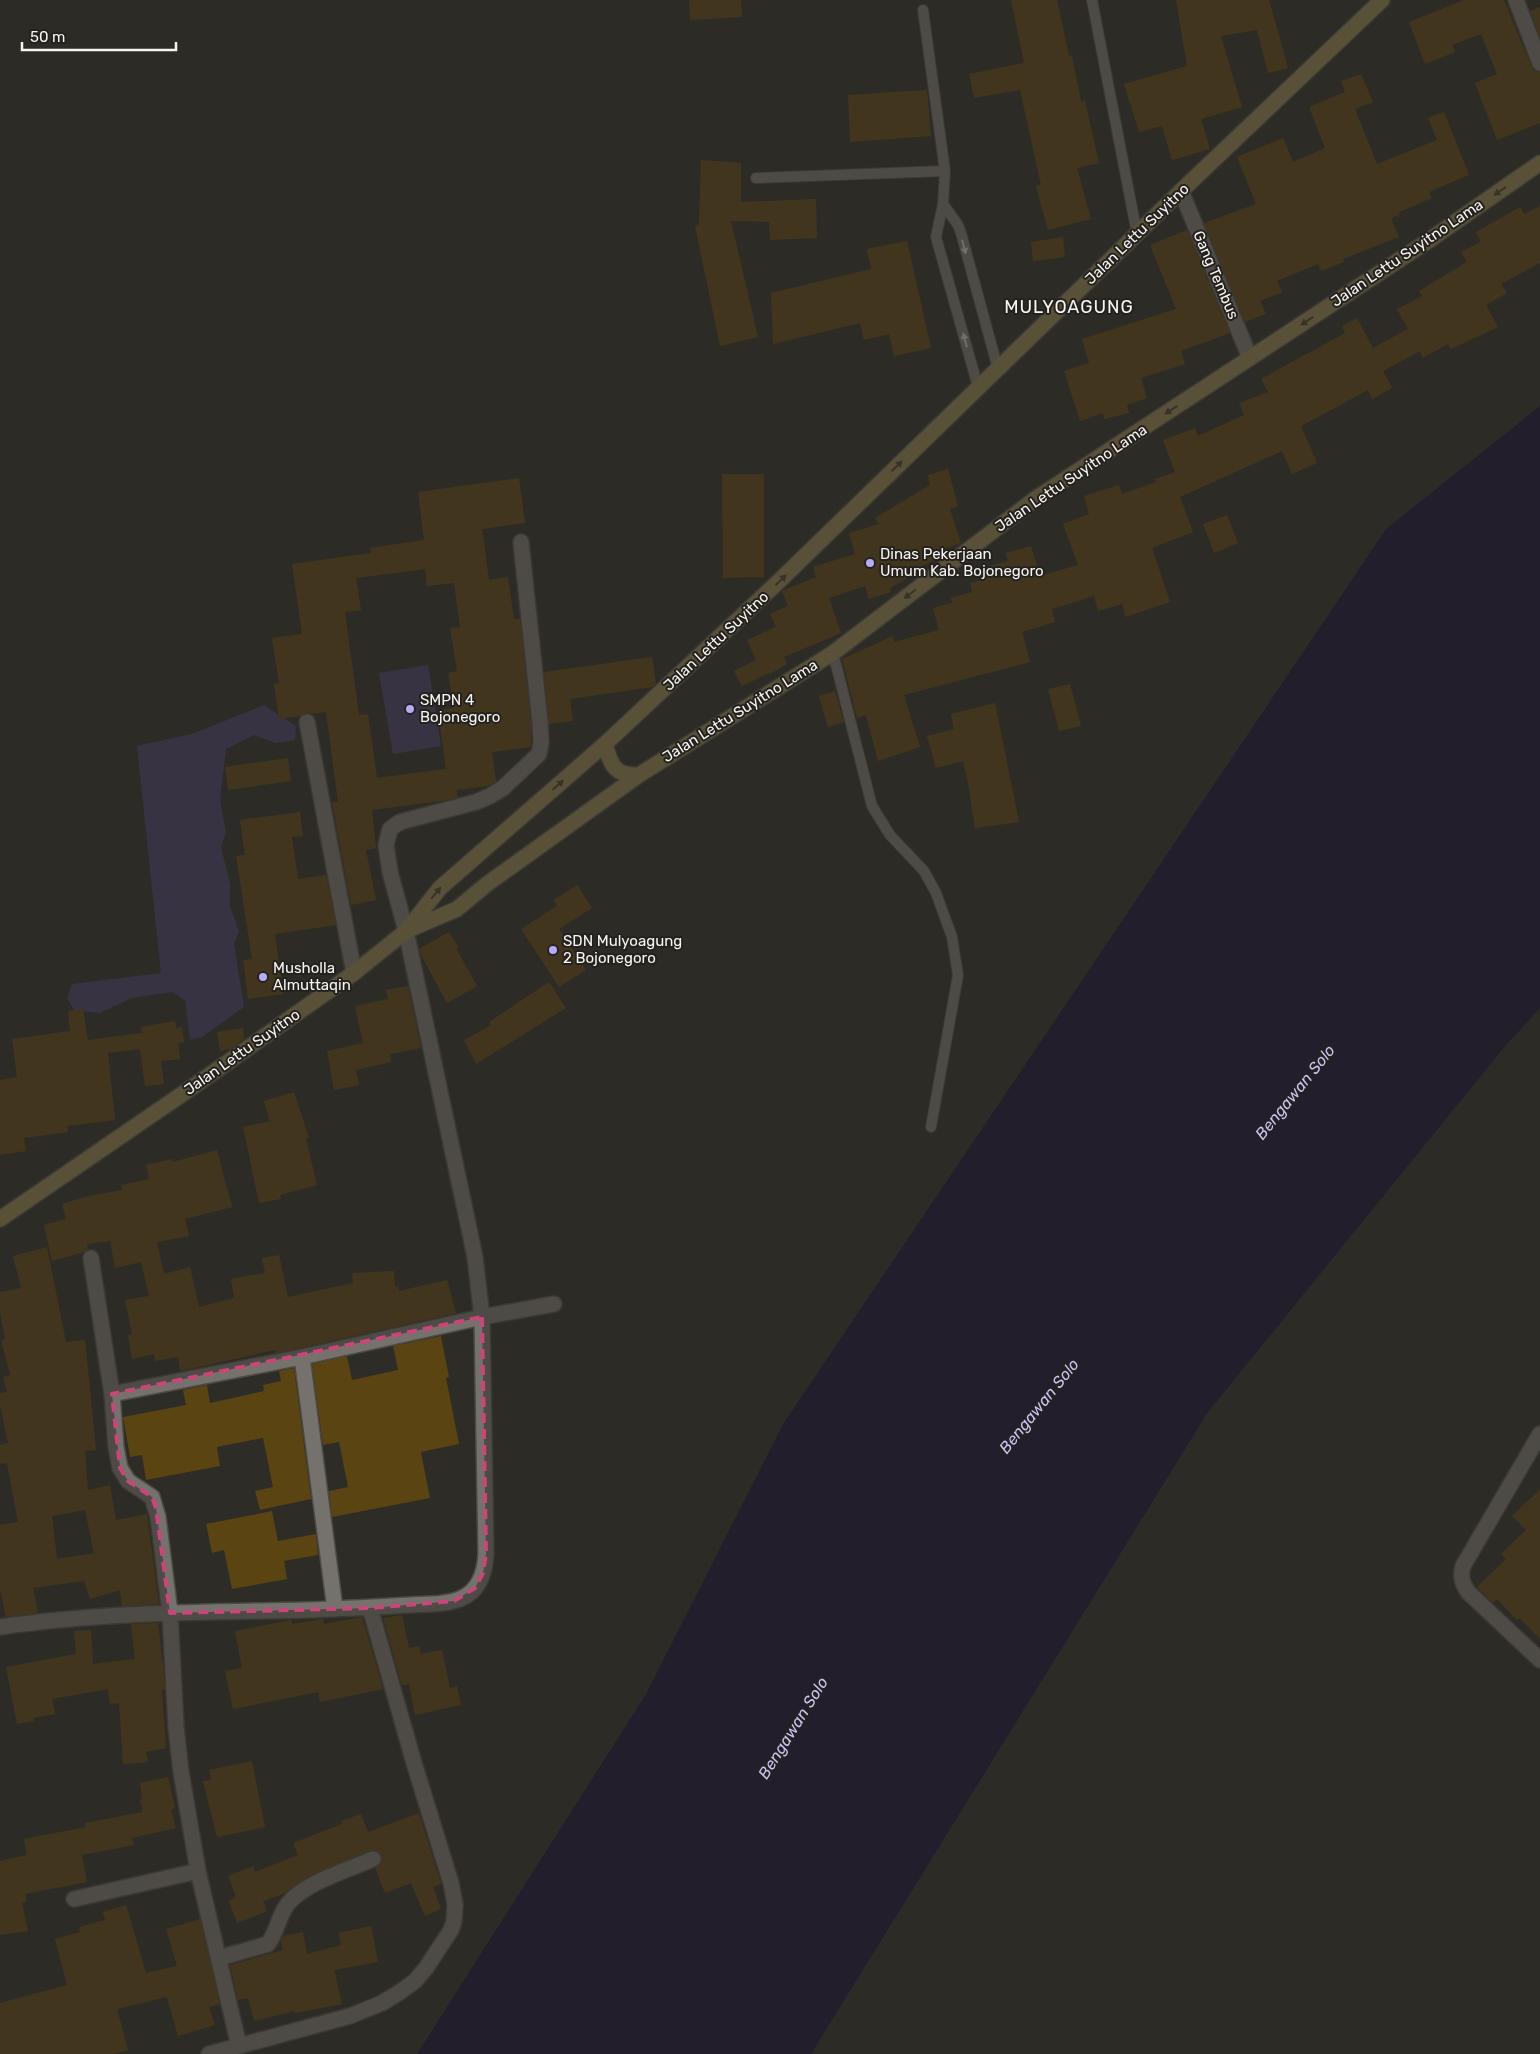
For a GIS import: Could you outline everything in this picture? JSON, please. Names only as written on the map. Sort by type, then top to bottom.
[{"type":"main road","name":"Jalan Lettu Suyitno","points":[[0,1219],[354,973],[406,931],[440,888],[605,744],[777,583],[1181,191],[1382,0]]},
{"type":"main road","name":"Jalan Lettu Suyitno Lama","points":[[406,931],[457,909],[487,884],[639,775],[832,653],[1036,499],[1428,241],[1540,163]]},
{"type":"main road","points":[[605,744],[613,766],[620,773],[639,775]]},
{"type":"street","points":[[1516,0],[1540,63]]},
{"type":"street","name":"Gang Tembus","points":[[1181,191],[1250,358]]},
{"type":"street","points":[[0,1627],[27,1623],[170,1613],[335,1610],[454,1601],[462,1598],[475,1588],[483,1573],[486,1554],[482,1317],[475,1256],[406,931],[387,858],[386,841],[392,827],[411,818],[490,796],[503,788],[539,754],[542,743],[521,542]]},
{"type":"street","points":[[306,722],[354,973]]},
{"type":"street","points":[[91,1258],[112,1394],[116,1447],[120,1468],[128,1482],[152,1497],[156,1508],[170,1613],[176,1727],[181,1772],[198,1872],[239,2046]]},
{"type":"street","points":[[112,1394],[302,1357],[482,1317],[554,1304]]},
{"type":"street","points":[[302,1357],[335,1610]]},
{"type":"street","points":[[1540,1434],[1463,1566],[1461,1579],[1468,1592],[1540,1660]]},
{"type":"street","points":[[209,2054],[350,2016],[382,2003],[415,1981],[445,1941],[454,1921],[455,1904],[446,1862],[414,1763],[370,1608]]},
{"type":"street","points":[[219,1958],[268,1944],[285,1907],[291,1900],[311,1886],[373,1859]]},
{"type":"street","points":[[74,1899],[198,1872]]},
{"type":"lane","points":[[1092,0],[1137,234]]},
{"type":"lane","points":[[923,10],[945,171],[943,204],[936,237],[978,387]]},
{"type":"lane","points":[[756,178],[945,171]]},
{"type":"lane","points":[[943,204],[958,225],[961,233],[998,369]]},
{"type":"lane","points":[[832,653],[872,806],[890,835],[924,871],[936,893],[952,936],[958,975],[931,1127]]},
{"type":"highlighted area","points":[[482,1317],[486,1554],[483,1573],[475,1588],[454,1601],[370,1608],[170,1613],[156,1508],[152,1497],[128,1481],[120,1468],[112,1394]]},
{"type":"shaded area","name":"SMPN 4 Bojonegoro","points":[[428,665],[441,746],[393,754],[379,673]]},
{"type":"shaded area","points":[[264,705],[296,726],[295,740],[276,743],[254,735],[226,749],[220,800],[226,833],[221,847],[230,884],[230,906],[239,931],[234,944],[244,1007],[202,1037],[190,1040],[185,1000],[172,992],[132,998],[100,1013],[74,1010],[67,998],[72,984],[161,973],[137,746],[192,734]]},
{"type":"water","name":"Bengawan Solo","points":[[1540,406],[1540,1008],[1502,1050],[1208,1412],[811,2054],[417,2054],[646,1694],[783,1424],[1386,529]]},
{"type":"building","points":[[689,0],[741,0],[742,17],[690,20]]},
{"type":"building","points":[[1011,0],[1057,0],[1069,56],[1072,56],[1081,102],[1085,101],[1099,163],[1077,168],[1091,219],[1048,230],[1036,186],[1041,185],[1020,90],[974,98],[969,74],[1024,63]]},
{"type":"building","points":[[1176,0],[1269,0],[1288,68],[1268,73],[1257,30],[1221,36],[1242,107],[1201,119],[1210,149],[1172,160],[1162,126],[1139,132],[1124,84],[1187,66]]},
{"type":"building","points":[[1464,0],[1504,0],[1531,66],[1534,71],[1540,72],[1540,123],[1497,140],[1475,83],[1497,74],[1481,34],[1452,45],[1455,52],[1425,64],[1409,22]]},
{"type":"building","points":[[1540,7],[1540,37],[1530,11]]},
{"type":"building","points":[[1361,74],[1373,102],[1355,109],[1377,164],[1437,140],[1428,118],[1444,112],[1469,175],[1429,192],[1432,198],[1399,212],[1400,215],[1391,218],[1399,237],[1343,259],[1344,262],[1321,271],[1318,264],[1277,281],[1282,292],[1260,301],[1266,314],[1245,322],[1204,223],[1256,204],[1237,157],[1283,138],[1293,162],[1325,148],[1309,107],[1345,92],[1341,81]]},
{"type":"building","points":[[927,90],[931,136],[850,142],[848,95]]},
{"type":"building","points":[[701,160],[741,163],[741,202],[816,199],[817,238],[770,240],[769,222],[731,221],[758,337],[720,346],[695,226],[699,224]]},
{"type":"building","points":[[1540,206],[1540,263],[1501,284],[1507,293],[1486,305],[1498,327],[1451,349],[1448,344],[1423,358],[1420,351],[1383,371],[1392,388],[1372,399],[1368,390],[1301,426],[1317,463],[1292,474],[1282,451],[1180,497],[1193,532],[1152,548],[1170,602],[1126,617],[1122,604],[1098,611],[1094,596],[1052,609],[1055,622],[1022,632],[1030,662],[904,695],[920,747],[878,761],[866,715],[857,718],[842,659],[893,636],[894,642],[939,630],[933,608],[952,603],[951,598],[972,592],[970,583],[986,579],[983,568],[1008,561],[1006,553],[1031,546],[1040,576],[1078,565],[1063,524],[1089,514],[1084,496],[1119,485],[1122,494],[1156,482],[1155,479],[1175,472],[1163,440],[1195,428],[1198,436],[1244,415],[1239,403],[1268,392],[1261,379],[1345,333],[1342,326],[1357,318],[1373,348],[1408,329],[1397,309],[1422,296],[1419,291],[1467,262],[1461,252],[1481,242],[1476,232],[1520,207],[1524,214]]},
{"type":"building","points":[[1187,230],[1230,333],[1181,351],[1185,364],[1141,378],[1147,398],[1127,405],[1129,413],[1104,419],[1103,413],[1080,421],[1064,371],[1089,363],[1082,339],[1176,309],[1150,245]]},
{"type":"building","points":[[1063,237],[1065,257],[1033,261],[1031,242]]},
{"type":"building","points":[[907,241],[931,348],[894,356],[889,334],[864,340],[860,323],[773,344],[771,293],[871,269],[867,249]]},
{"type":"building","points":[[948,469],[958,506],[950,509],[961,543],[934,552],[937,559],[922,566],[924,569],[890,588],[891,592],[869,599],[865,586],[829,598],[841,633],[784,657],[787,664],[770,674],[742,686],[734,671],[756,660],[747,640],[776,627],[770,614],[788,606],[782,591],[816,577],[813,567],[855,554],[849,533],[879,524],[875,518],[930,485],[928,475]]},
{"type":"building","points":[[722,474],[764,474],[764,577],[723,578]]},
{"type":"building","points":[[519,478],[525,523],[482,529],[489,580],[508,577],[514,619],[520,619],[531,723],[531,747],[492,752],[496,782],[488,786],[457,790],[458,797],[448,800],[372,810],[376,848],[366,850],[376,900],[351,905],[332,802],[338,802],[326,712],[306,713],[300,716],[279,719],[274,684],[279,683],[272,638],[302,634],[292,564],[371,553],[370,548],[424,540],[418,492]],"holes":[[[425,569],[427,586],[454,583],[460,627],[450,628],[457,671],[448,673],[454,708],[438,710],[446,769],[377,778],[368,714],[359,715],[345,612],[361,610],[356,578]]]},
{"type":"building","points":[[1227,515],[1238,543],[1214,553],[1203,524]]},
{"type":"building","points":[[652,657],[656,683],[652,687],[570,699],[573,721],[549,724],[544,672]]},
{"type":"building","points":[[1070,684],[1081,726],[1059,731],[1048,689]]},
{"type":"building","points":[[835,691],[844,722],[828,727],[819,696]]},
{"type":"building","points":[[995,703],[1019,822],[975,828],[963,761],[936,768],[927,736],[954,729],[951,714]]},
{"type":"building","points":[[288,758],[291,781],[228,790],[225,767]]},
{"type":"building","points":[[300,812],[303,836],[292,837],[298,879],[326,875],[336,925],[275,934],[283,994],[248,999],[243,960],[252,959],[236,856],[245,855],[240,820]]},
{"type":"building","name":"SDN Mulyoagung 2 Bojonegoro","points":[[577,885],[592,908],[559,929],[586,970],[559,987],[521,929],[557,906],[554,900]]},
{"type":"building","points":[[449,932],[477,986],[447,1003],[419,949]]},
{"type":"building","name":"SDN Mulyoagung 2 Bojonegoro","points":[[549,982],[566,1008],[476,1064],[464,1040],[491,1025],[489,1022]]},
{"type":"building","points":[[408,986],[421,1048],[390,1054],[391,1062],[356,1070],[359,1085],[334,1090],[327,1051],[363,1043],[355,1006],[388,999],[386,990]]},
{"type":"building","points":[[83,1009],[88,1040],[142,1033],[141,1027],[175,1021],[176,1028],[182,1027],[184,1042],[178,1043],[180,1059],[161,1061],[164,1084],[145,1086],[140,1049],[108,1053],[115,1120],[67,1126],[68,1132],[24,1138],[26,1151],[0,1155],[0,1080],[17,1077],[12,1039],[70,1031],[68,1011]]},
{"type":"building","points":[[243,1028],[244,1039],[230,1049],[220,1051],[217,1032]]},
{"type":"building","points":[[294,1092],[309,1138],[306,1139],[317,1185],[280,1195],[281,1199],[259,1203],[243,1127],[270,1121],[264,1101]]},
{"type":"building","points":[[217,1150],[232,1207],[185,1219],[189,1236],[157,1242],[164,1274],[190,1267],[199,1307],[234,1298],[231,1279],[265,1273],[262,1258],[279,1255],[288,1297],[353,1283],[352,1273],[394,1271],[395,1287],[398,1286],[399,1291],[447,1280],[456,1313],[300,1348],[275,1353],[275,1350],[180,1371],[178,1357],[155,1361],[154,1354],[132,1359],[128,1335],[132,1334],[125,1300],[149,1296],[141,1262],[115,1268],[110,1241],[87,1244],[88,1249],[84,1252],[52,1261],[44,1225],[66,1219],[62,1204],[88,1196],[122,1190],[121,1185],[149,1179],[146,1165],[172,1159],[173,1162]]},
{"type":"building","points":[[47,1247],[66,1342],[85,1340],[96,1450],[85,1451],[88,1490],[110,1485],[116,1520],[147,1514],[159,1604],[122,1606],[120,1590],[90,1599],[84,1581],[33,1588],[38,1613],[6,1617],[0,1589],[0,1525],[18,1522],[7,1463],[0,1464],[0,1445],[8,1443],[0,1405],[0,1393],[7,1392],[3,1377],[10,1375],[1,1340],[5,1339],[0,1311],[0,1292],[21,1288],[13,1256]],"holes":[[[85,1510],[94,1553],[57,1559],[52,1516]]]},
{"type":"building","points":[[441,1336],[449,1377],[446,1378],[459,1444],[421,1452],[430,1498],[332,1517],[329,1491],[348,1487],[339,1442],[323,1445],[312,1364],[347,1356],[352,1380],[398,1370],[393,1346]]},
{"type":"building","points":[[294,1368],[311,1499],[260,1510],[255,1491],[273,1487],[263,1438],[217,1447],[220,1466],[146,1480],[142,1455],[130,1457],[123,1417],[186,1405],[183,1390],[207,1385],[210,1403],[264,1391],[263,1385],[281,1381],[279,1371]]},
{"type":"building","points":[[1540,1489],[1540,1639],[1519,1618],[1517,1620],[1497,1599],[1493,1603],[1477,1587],[1506,1559],[1501,1554],[1526,1530],[1512,1516]]},
{"type":"building","points":[[272,1511],[278,1541],[316,1534],[318,1555],[284,1561],[287,1579],[232,1589],[224,1550],[212,1553],[206,1524]]},
{"type":"building","points":[[402,1615],[409,1648],[419,1646],[421,1654],[442,1650],[450,1688],[457,1686],[461,1705],[415,1715],[409,1684],[402,1685],[383,1618]]},
{"type":"building","points":[[362,1617],[383,1689],[320,1702],[318,1692],[233,1709],[225,1671],[242,1668],[235,1631],[291,1620],[292,1624],[323,1619],[324,1624]]},
{"type":"building","points":[[158,1623],[165,1689],[162,1690],[166,1748],[146,1752],[148,1762],[123,1764],[119,1703],[110,1704],[108,1689],[52,1699],[55,1714],[33,1718],[34,1721],[17,1724],[6,1667],[76,1654],[74,1631],[91,1630],[93,1664],[135,1659],[131,1624]]},
{"type":"building","points":[[252,1761],[265,1827],[217,1837],[203,1781],[211,1780],[209,1770]]},
{"type":"building","points":[[168,1777],[175,1808],[171,1810],[176,1828],[132,1838],[134,1845],[82,1855],[87,1882],[25,1894],[27,1902],[22,1903],[28,1931],[0,1935],[0,1861],[27,1855],[24,1839],[86,1827],[85,1823],[143,1812],[140,1800],[142,1799],[140,1783]]},
{"type":"building","points":[[419,1813],[441,1884],[433,1887],[441,1909],[425,1916],[411,1883],[385,1893],[375,1868],[381,1864],[382,1856],[378,1851],[374,1850],[310,1876],[286,1893],[263,1901],[267,1911],[237,1923],[229,1901],[236,1897],[228,1876],[253,1866],[255,1872],[298,1855],[293,1843],[342,1824],[341,1821],[361,1814],[368,1832]]},
{"type":"building","points":[[126,1905],[146,1973],[177,1966],[166,1929],[200,1919],[220,2004],[209,2007],[215,2025],[178,2036],[167,1997],[117,2009],[128,2050],[114,2054],[0,2054],[0,2003],[67,1985],[55,1939],[80,1932],[79,1927],[105,1920],[103,1912]]},
{"type":"building","points":[[371,1926],[378,1962],[334,1970],[342,2004],[295,2013],[295,2011],[254,2021],[248,1998],[238,2000],[230,1965],[283,1950],[281,1941],[283,1936],[303,1932],[307,1954],[341,1945],[339,1933]]},
{"type":"place","name":"Dinas Pekerjaan Umum Kab. Bojonegoro","points":[[870,563]]},
{"type":"place","name":"SMPN 4 Bojonegoro","points":[[410,709]]},
{"type":"place","name":"SDN Mulyoagung 2 Bojonegoro","points":[[553,950]]},
{"type":"place","name":"Musholla Almuttaqin","points":[[263,977]]},
{"type":"district","name":"MULYOAGUNG","points":[[1069,307]]}]
